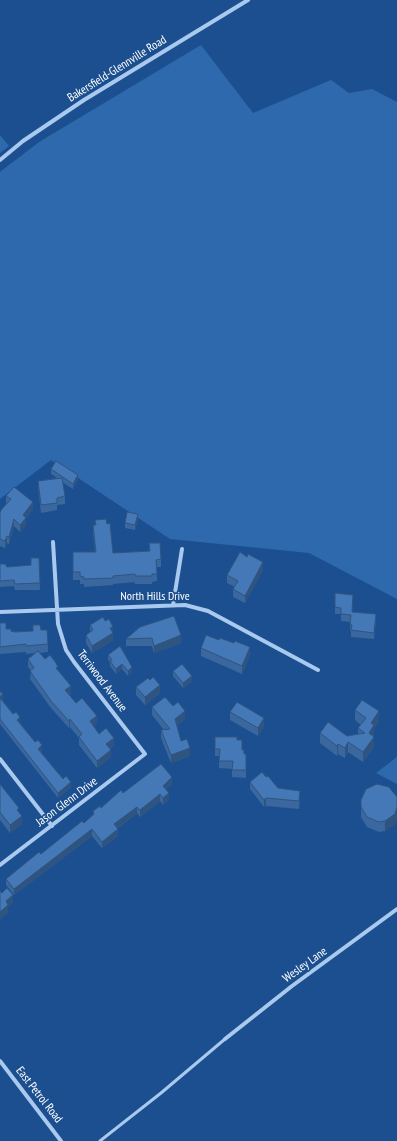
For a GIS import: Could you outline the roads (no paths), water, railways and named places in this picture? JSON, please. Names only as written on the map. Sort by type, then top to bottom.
[{"type":"street","name":"Bakersfield-Glennville Road","points":[[0,160],[23,141],[84,100],[248,0]]},
{"type":"street","name":"Terriwood Avenue","points":[[53,542],[56,610],[61,637],[74,662],[145,754]]},
{"type":"street","points":[[173,605],[182,549]]},
{"type":"street","name":"North Hills Drive","points":[[0,612],[173,605],[197,608],[208,611],[318,670]]},
{"type":"street","name":"Jason Glenn Drive","points":[[0,865],[145,754]]},
{"type":"street","points":[[0,759],[52,826]]},
{"type":"street","name":"Wesley Lane","points":[[225,1039],[292,986],[397,908]]},
{"type":"street","name":"East Petrol Road","points":[[0,1061],[61,1141]]},
{"type":"lane","points":[[100,1141],[161,1093],[225,1039]]}]
